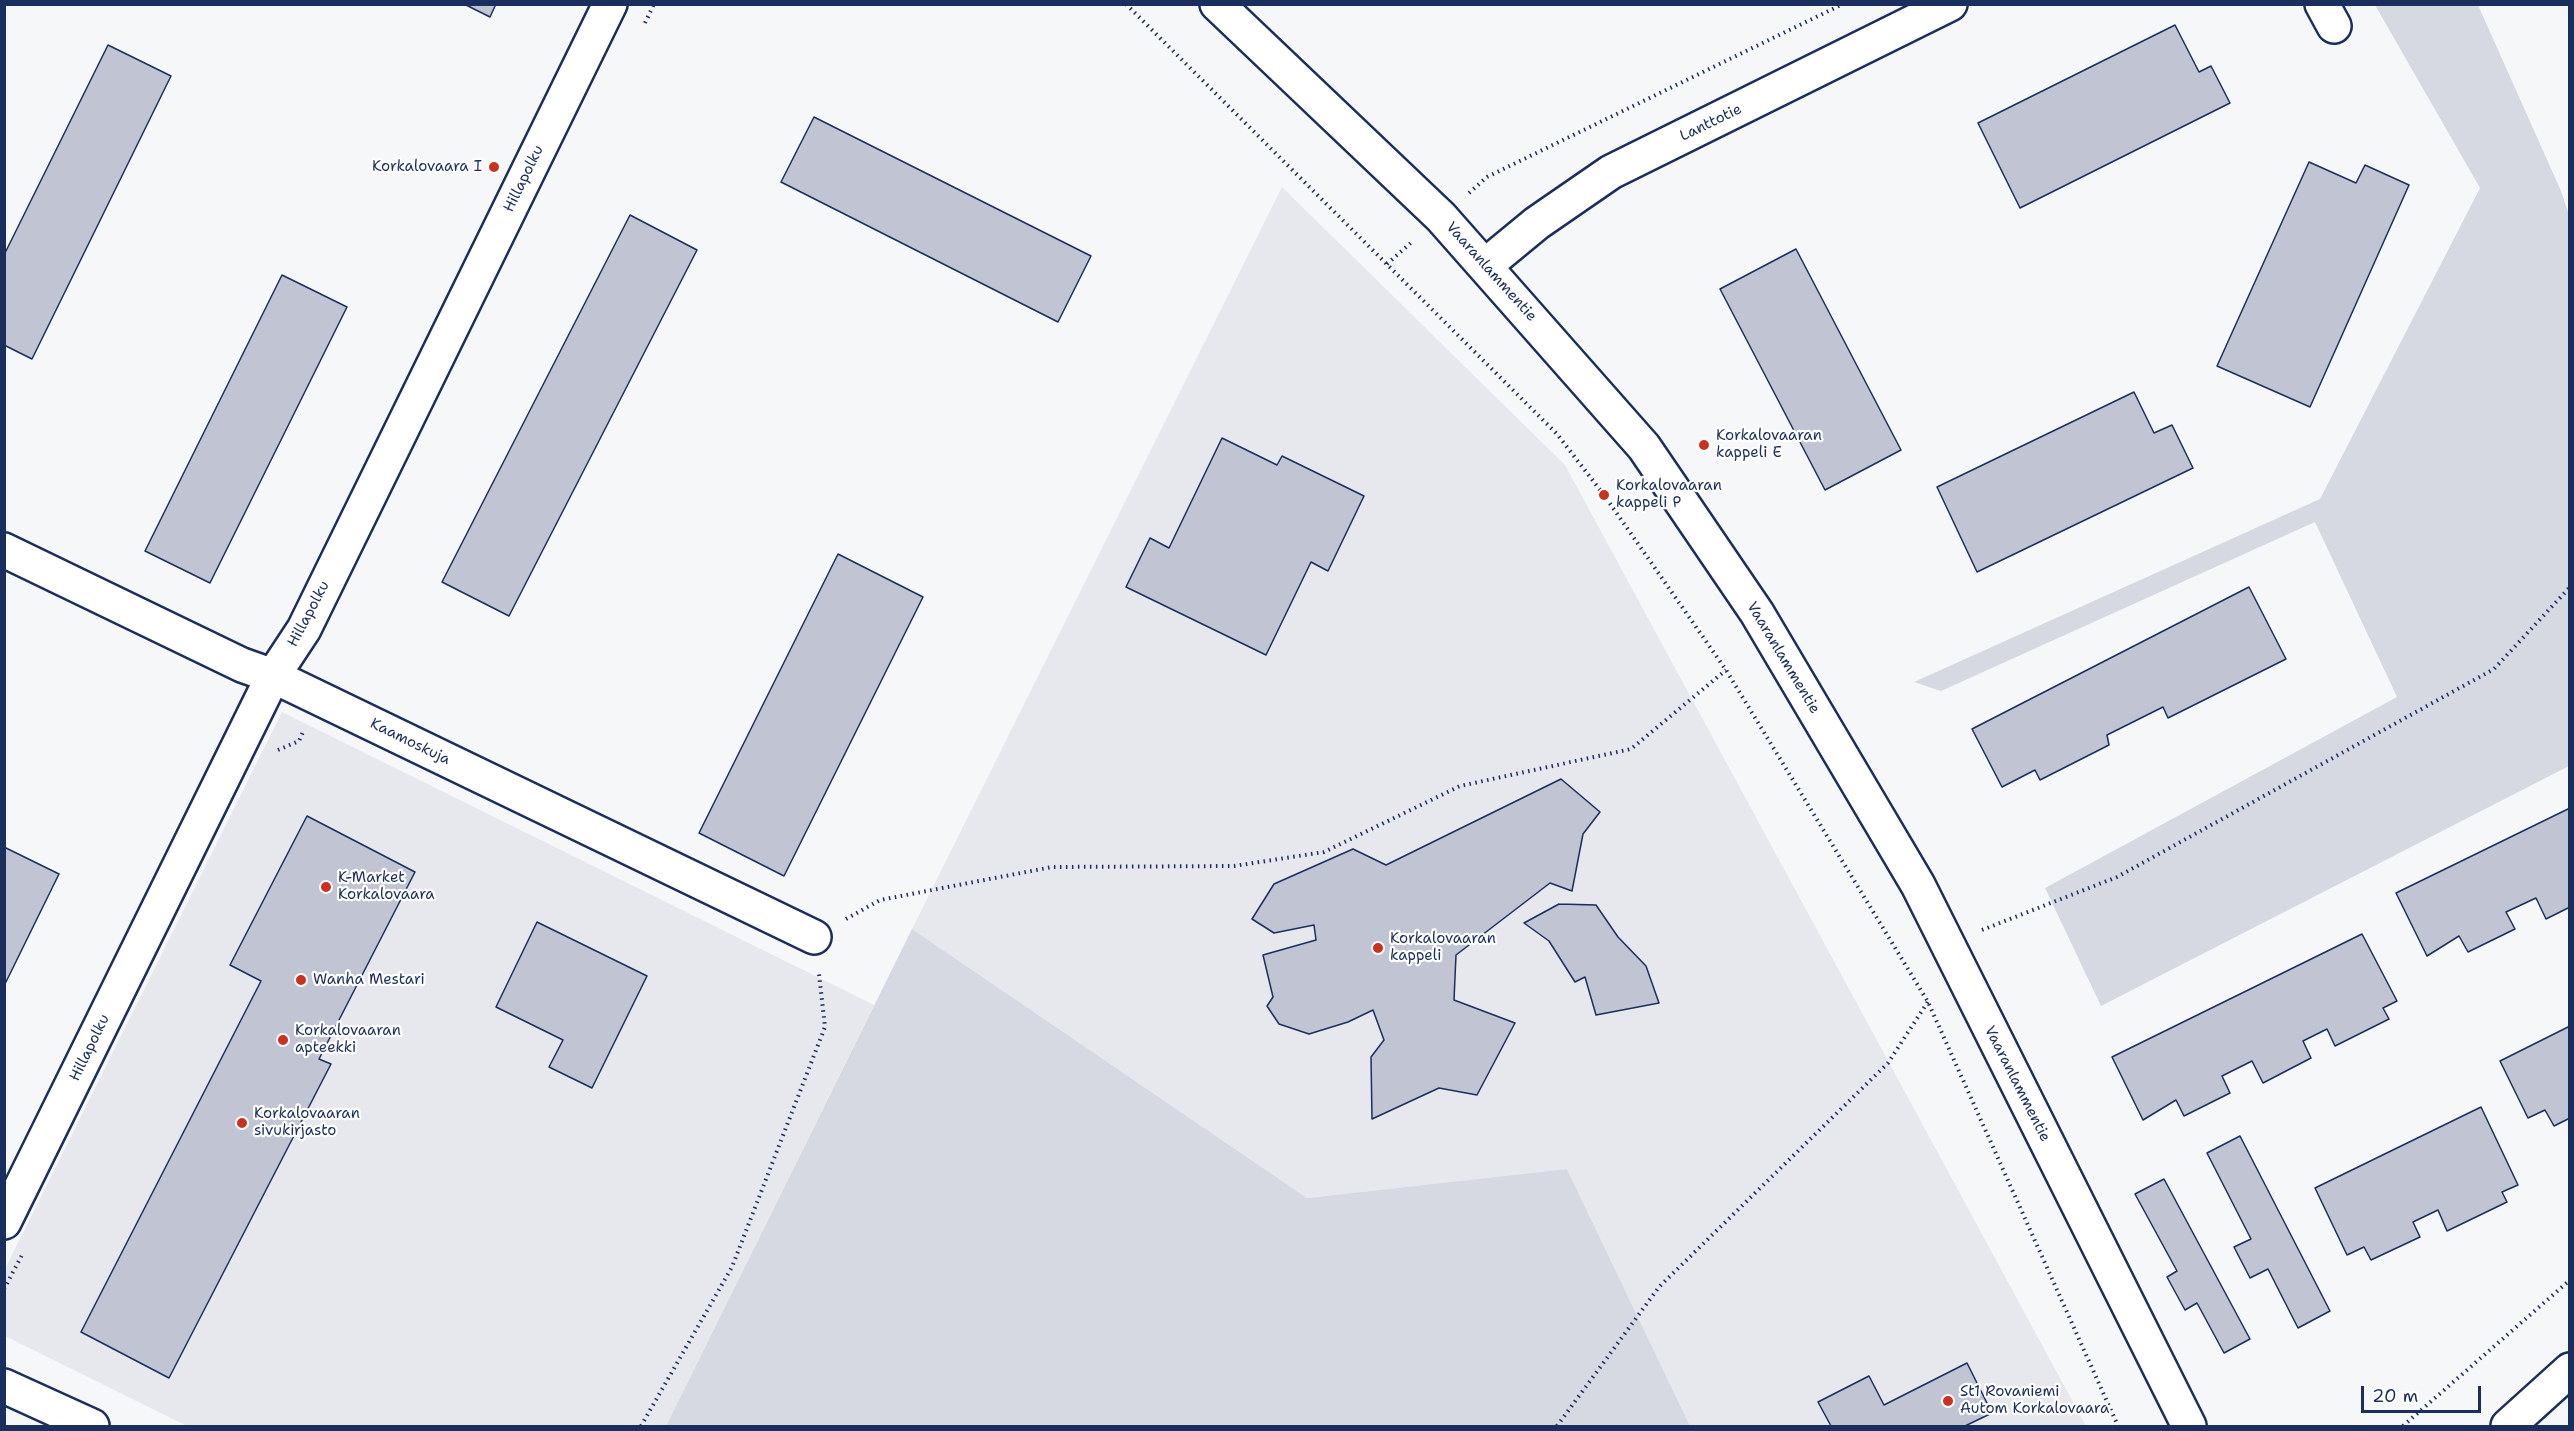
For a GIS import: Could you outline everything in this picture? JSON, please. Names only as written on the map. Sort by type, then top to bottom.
[{"type":"street","name":"Hillapolku","points":[[4,1222],[273,676],[304,629],[610,4]]},
{"type":"street","name":"Vaaranlammentie","points":[[1217,4],[1442,217],[1486,264],[1644,447],[1750,603],[1918,885],[2189,1426]]},
{"type":"street","name":"Lanttotie","points":[[1486,264],[1537,223],[1611,172],[1950,4]]},
{"type":"street","name":"Kaamoskuja","points":[[4,550],[242,665],[273,676],[814,937]]},
{"type":"street","points":[[2508,1426],[2570,1370]]},
{"type":"street","points":[[4,1386],[92,1426]]},
{"type":"path","points":[[1126,4],[1557,434],[1604,495],[1726,670],[1928,1002],[2118,1426]]},
{"type":"path","points":[[1387,264],[1487,177],[1843,4]]},
{"type":"path","points":[[1557,1426],[1659,1287],[1888,1063],[1928,1002],[1947,944],[2117,877],[2494,669],[2570,587]]},
{"type":"path","points":[[641,1426],[732,1267],[825,1027],[814,937],[880,900],[1052,867],[1234,866],[1324,852],[1460,786],[1631,749],[1726,670]]},
{"type":"path","points":[[2403,1426],[2570,1280]]},
{"type":"shaded area","points":[[2375,5],[2478,5],[2561,191],[2569,215],[2569,766],[2101,1006],[2045,888],[2397,697],[2315,522],[1941,691],[1914,682],[2320,499],[2480,188]]},
{"type":"shaded area","points":[[1282,187],[1565,465],[2086,1426],[1690,1426],[1567,1169],[1307,1198],[912,929]]},
{"type":"shaded area","points":[[282,712],[874,1005],[666,1426],[187,1426],[5,1336],[4,1271]]},
{"type":"shaded area","points":[[912,929],[1307,1198],[1567,1169],[1690,1426],[666,1426]]},
{"type":"building","points":[[464,4],[496,4],[490,17]]},
{"type":"building","points":[[2175,25],[2199,72],[2211,66],[2230,103],[2020,208],[1978,123]]},
{"type":"building","points":[[108,45],[171,76],[32,359],[4,345],[4,255]]},
{"type":"building","points":[[814,117],[1091,256],[1058,322],[781,182]]},
{"type":"building","points":[[2309,162],[2356,183],[2365,165],[2409,185],[2310,407],[2217,366]]},
{"type":"building","points":[[630,215],[697,250],[509,616],[442,582]]},
{"type":"building","points":[[1796,249],[1901,450],[1825,490],[1720,289]]},
{"type":"building","points":[[282,275],[347,307],[210,583],[145,551]]},
{"type":"building","points":[[2134,392],[2154,433],[2172,425],[2193,468],[1977,572],[1937,487]]},
{"type":"building","points":[[1222,438],[1277,465],[1282,456],[1364,496],[1328,571],[1311,562],[1266,655],[1126,587],[1150,538],[1169,548]]},
{"type":"building","points":[[838,554],[923,597],[784,876],[699,833]]},
{"type":"building","points":[[2249,587],[2286,659],[2168,718],[2163,707],[2107,735],[2109,745],[2040,780],[2035,770],[2002,787],[1972,729]]},
{"type":"building","name":"Korkalovaaran kappeli","points":[[1561,779],[1600,812],[1583,834],[1572,891],[1550,883],[1456,955],[1454,1000],[1515,1023],[1477,1095],[1439,1088],[1372,1119],[1371,1057],[1384,1040],[1373,1010],[1348,1022],[1309,1034],[1279,1024],[1267,1006],[1273,997],[1263,955],[1316,940],[1314,925],[1274,933],[1252,919],[1274,884],[1353,849],[1386,865]]},
{"type":"building","points":[[2570,808],[2570,907],[2546,919],[2536,898],[2506,912],[2515,929],[2468,952],[2459,936],[2427,956],[2396,893]]},
{"type":"building","points":[[307,816],[415,872],[319,1059],[331,1064],[169,1378],[81,1332],[261,981],[230,965]]},
{"type":"building","points":[[4,847],[59,874],[4,986]]},
{"type":"building","points":[[1559,904],[1596,905],[1618,937],[1646,966],[1659,1003],[1596,1015],[1585,977],[1575,982],[1549,941],[1524,923]]},
{"type":"building","points":[[537,922],[647,976],[592,1088],[549,1067],[563,1040],[496,1007]]},
{"type":"building","points":[[2362,934],[2397,1001],[2383,1008],[2389,1019],[2335,1046],[2327,1029],[2303,1041],[2311,1058],[2263,1083],[2252,1061],[2222,1076],[2230,1093],[2184,1116],[2176,1100],[2143,1120],[2112,1057]]},
{"type":"building","points":[[2570,1026],[2570,1118],[2554,1126],[2545,1110],[2528,1118],[2500,1061]]},
{"type":"building","points":[[2481,1107],[2518,1185],[2502,1192],[2507,1202],[2447,1231],[2438,1210],[2413,1222],[2420,1237],[2371,1260],[2364,1247],[2347,1255],[2315,1188]]},
{"type":"building","points":[[2240,1136],[2330,1311],[2298,1328],[2268,1269],[2250,1278],[2234,1247],[2251,1239],[2207,1153]]},
{"type":"building","points":[[2164,1179],[2250,1339],[2224,1353],[2197,1303],[2185,1310],[2167,1277],[2177,1271],[2135,1194]]},
{"type":"building","points":[[1967,1363],[1992,1413],[1965,1426],[1831,1426],[1818,1402],[1869,1376],[1884,1405]]},
{"type":"place","name":"Korkalovaara I","points":[[494,167]]},
{"type":"place","name":"Korkalovaaran kappeli E","points":[[1704,445]]},
{"type":"place","name":"Korkalovaaran kappeli P","points":[[1604,495]]},
{"type":"place","name":"K-Market Korkalovaara","points":[[326,887]]},
{"type":"place","name":"Korkalovaaran kappeli","points":[[1378,948]]},
{"type":"place","name":"Wanha Mestari","points":[[301,980]]},
{"type":"place","name":"Korkalovaaran apteekki","points":[[283,1040]]},
{"type":"place","name":"Korkalovaaran sivukirjasto","points":[[242,1123]]},
{"type":"place","name":"St1 Rovaniemi Autom Korkalovaara","points":[[1948,1401]]}]
